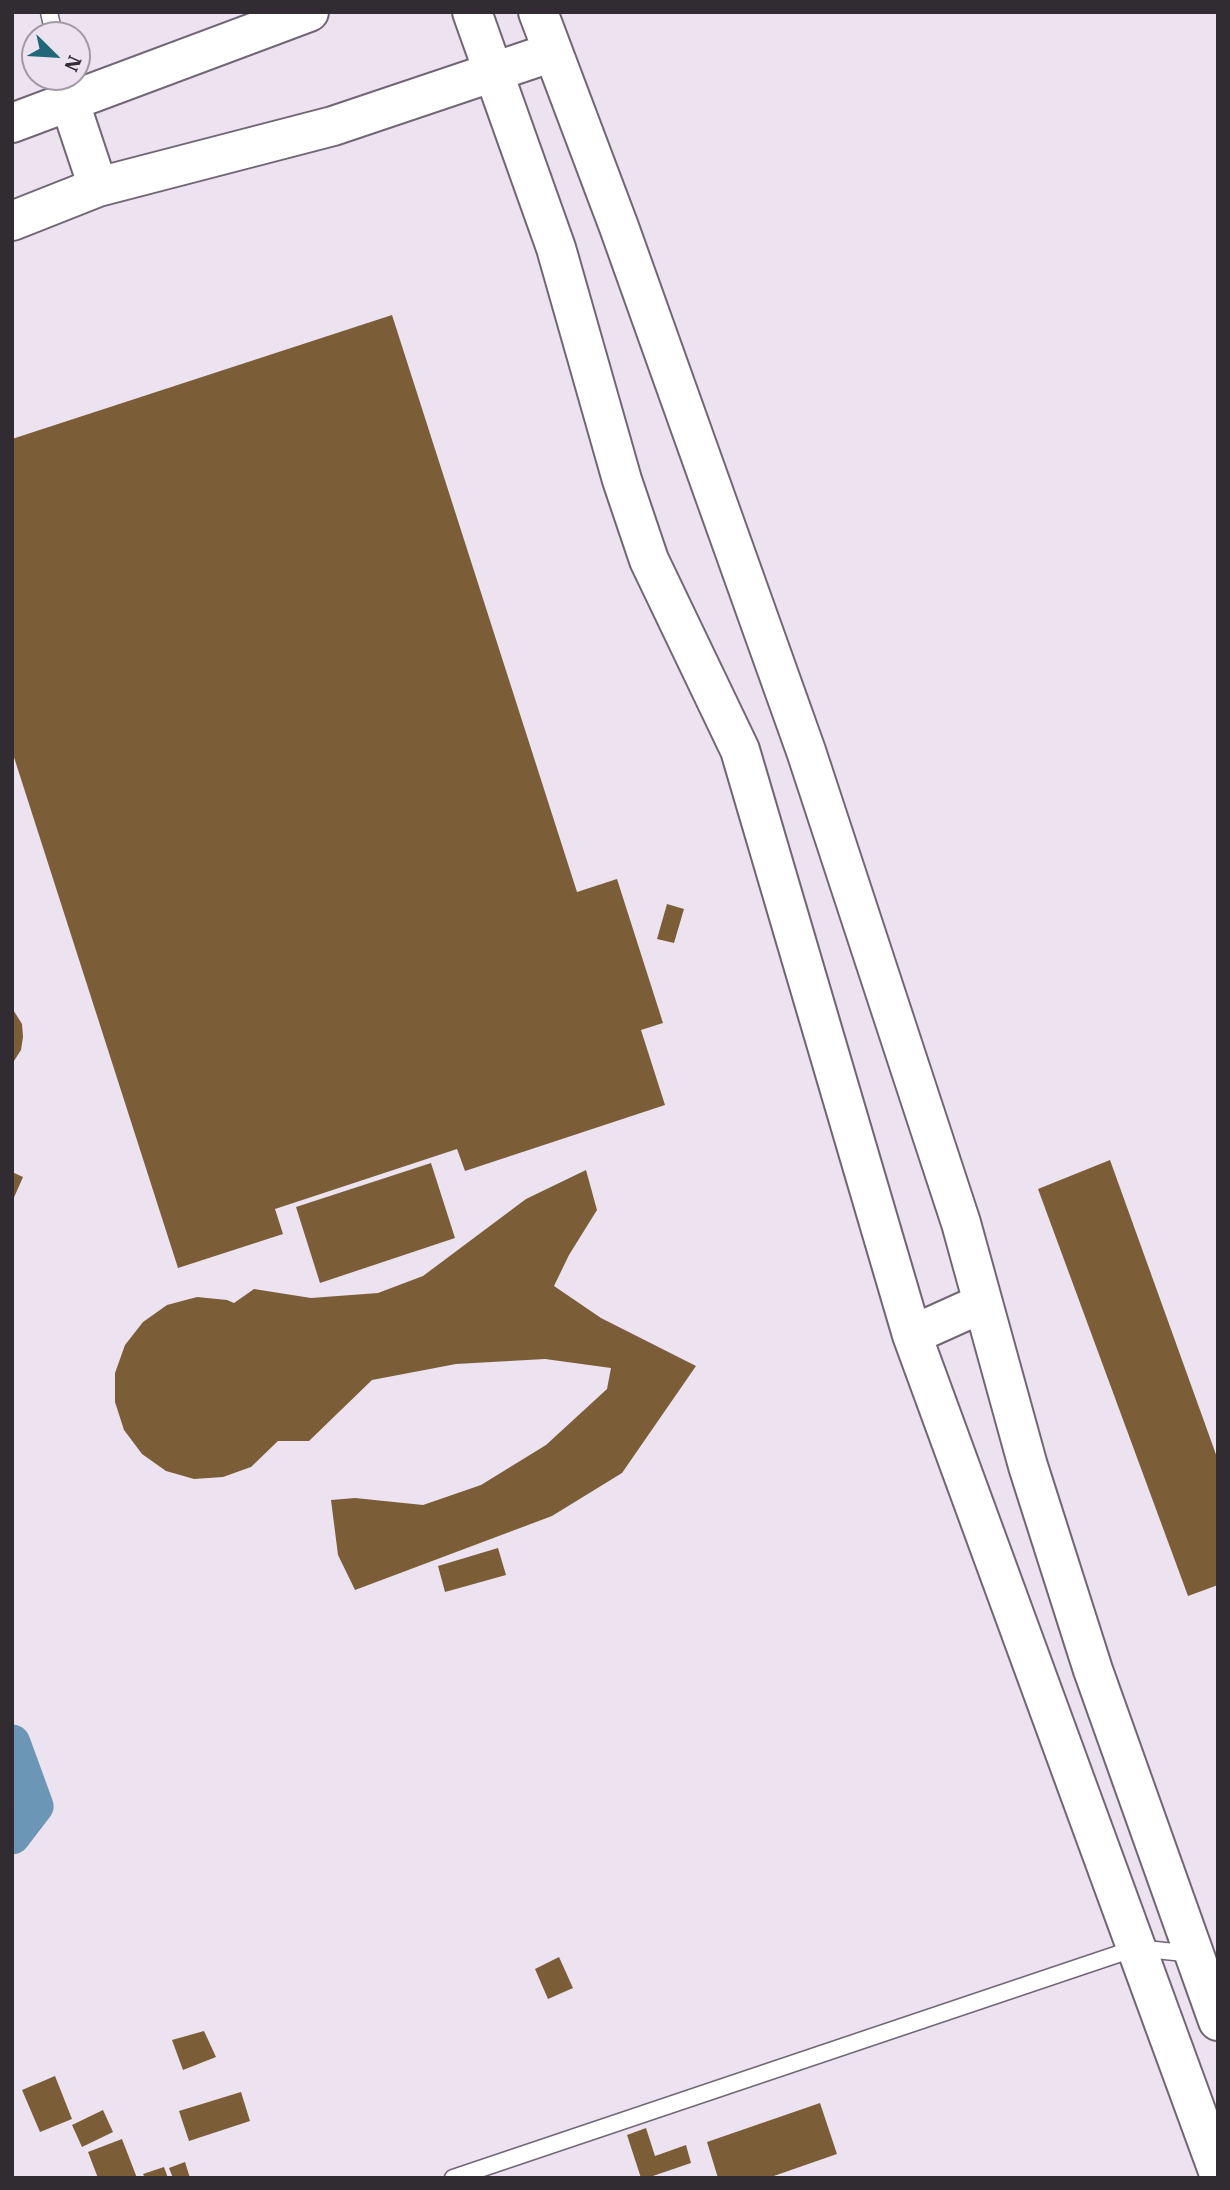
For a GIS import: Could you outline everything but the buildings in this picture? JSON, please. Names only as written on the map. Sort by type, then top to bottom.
[{"type":"street","points":[[12,123],[68,94],[309,12]]},
{"type":"street","points":[[472,12],[556,248],[622,480],[649,560],[740,750],[912,1335],[1218,2171]]},
{"type":"street","points":[[538,12],[619,227],[806,751],[957,1209],[1028,1466],[1089,1657],[1218,2021]]},
{"type":"street","points":[[12,221],[98,187],[333,126],[553,52]]},
{"type":"street","points":[[68,94],[98,187]]},
{"type":"street","points":[[912,1335],[983,1303]]},
{"type":"lane","points":[[453,2178],[1136,1948],[1194,1954]]},
{"type":"waterway","points":[[12,1743],[35,1806],[12,1836]]}]
